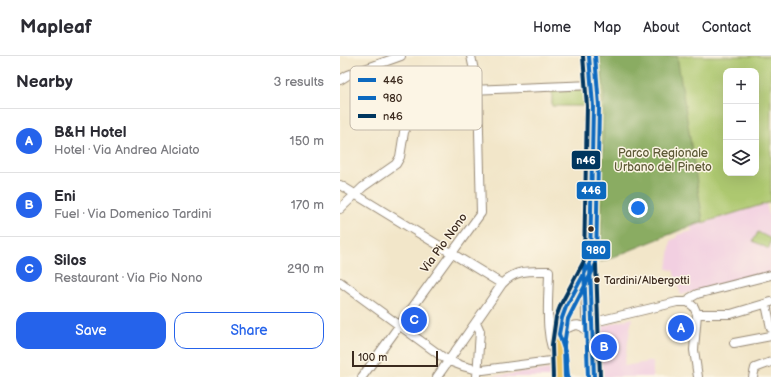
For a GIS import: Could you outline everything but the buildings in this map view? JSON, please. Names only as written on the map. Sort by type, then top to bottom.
[{"type":"main road","points":[[589,56],[593,85],[593,159],[590,263],[594,377]]},
{"type":"main road","points":[[559,377],[559,334],[564,311],[590,263]]},
{"type":"street","points":[[373,66],[401,56]]},
{"type":"street","name":"Via Pio Nono","points":[[472,56],[474,66]]},
{"type":"street","points":[[340,80],[350,74]]},
{"type":"street","points":[[482,90],[593,85]]},
{"type":"street","points":[[340,209],[362,187],[396,164],[400,157],[405,130]]},
{"type":"street","name":"Via Pio Nono","points":[[362,377],[482,211],[479,130]]},
{"type":"street","points":[[340,185],[502,284]]},
{"type":"street","points":[[340,282],[449,360],[477,373],[558,360],[554,354],[549,331],[549,271],[529,271],[517,273],[502,284],[476,322],[449,360],[437,377]]},
{"type":"street","points":[[585,274],[586,317],[588,321],[592,323],[677,302],[688,302],[694,307],[697,314],[694,350],[698,377]]},
{"type":"street","points":[[688,302],[690,298],[698,294],[771,275]]},
{"type":"street","points":[[697,314],[731,314],[769,303],[771,328]]},
{"type":"street","points":[[476,322],[480,331],[477,373]]},
{"type":"street","points":[[559,334],[570,326],[579,325],[586,329],[592,340]]},
{"type":"street","points":[[734,343],[771,336]]},
{"type":"street","points":[[753,377],[755,368],[771,362]]},
{"type":"shaded area","points":[[766,204],[771,223],[771,273],[681,295],[673,270],[667,269],[671,240],[677,238],[677,235],[692,231],[691,227]]},
{"type":"shaded area","points":[[632,318],[624,366],[653,361],[653,377],[599,377],[596,328]]},
{"type":"shaded area","points":[[551,369],[552,377],[486,377]]},
{"type":"green space","name":"Parco Regionale Urbano del Pineto","points":[[597,56],[771,56],[771,202],[597,255],[601,94]]},
{"type":"green space","name":"Parco Regionale Urbano del Pineto","points":[[599,56],[677,56],[703,221],[601,262],[604,88]]},
{"type":"green space","points":[[552,90],[587,90],[586,106],[552,106]]},
{"type":"green space","points":[[758,232],[771,239],[769,249],[753,241]]},
{"type":"transit line","name":"n46","points":[[553,377],[552,345],[556,317],[561,304],[584,261],[587,106],[583,56]]},
{"type":"transit line","name":"446","points":[[568,377],[566,355],[559,334],[562,318],[566,307],[590,263],[593,106],[589,56]]},
{"type":"transit line","name":"980","points":[[565,377],[564,345],[568,319],[596,264],[599,106],[595,56]]},
{"type":"transit line","name":"980","points":[[584,265],[588,377]]},
{"type":"transit line","name":"446","points":[[590,265],[594,377]]},
{"type":"transit line","name":"n46","points":[[596,265],[600,377]]},
{"type":"place","name":"Tardini/Albergotti","points":[[597,280]]},
{"type":"place","name":"Silos","points":[[414,320]]},
{"type":"place","name":"B&H Hotel","points":[[681,328]]},
{"type":"place","name":"Eni","points":[[604,347]]}]
